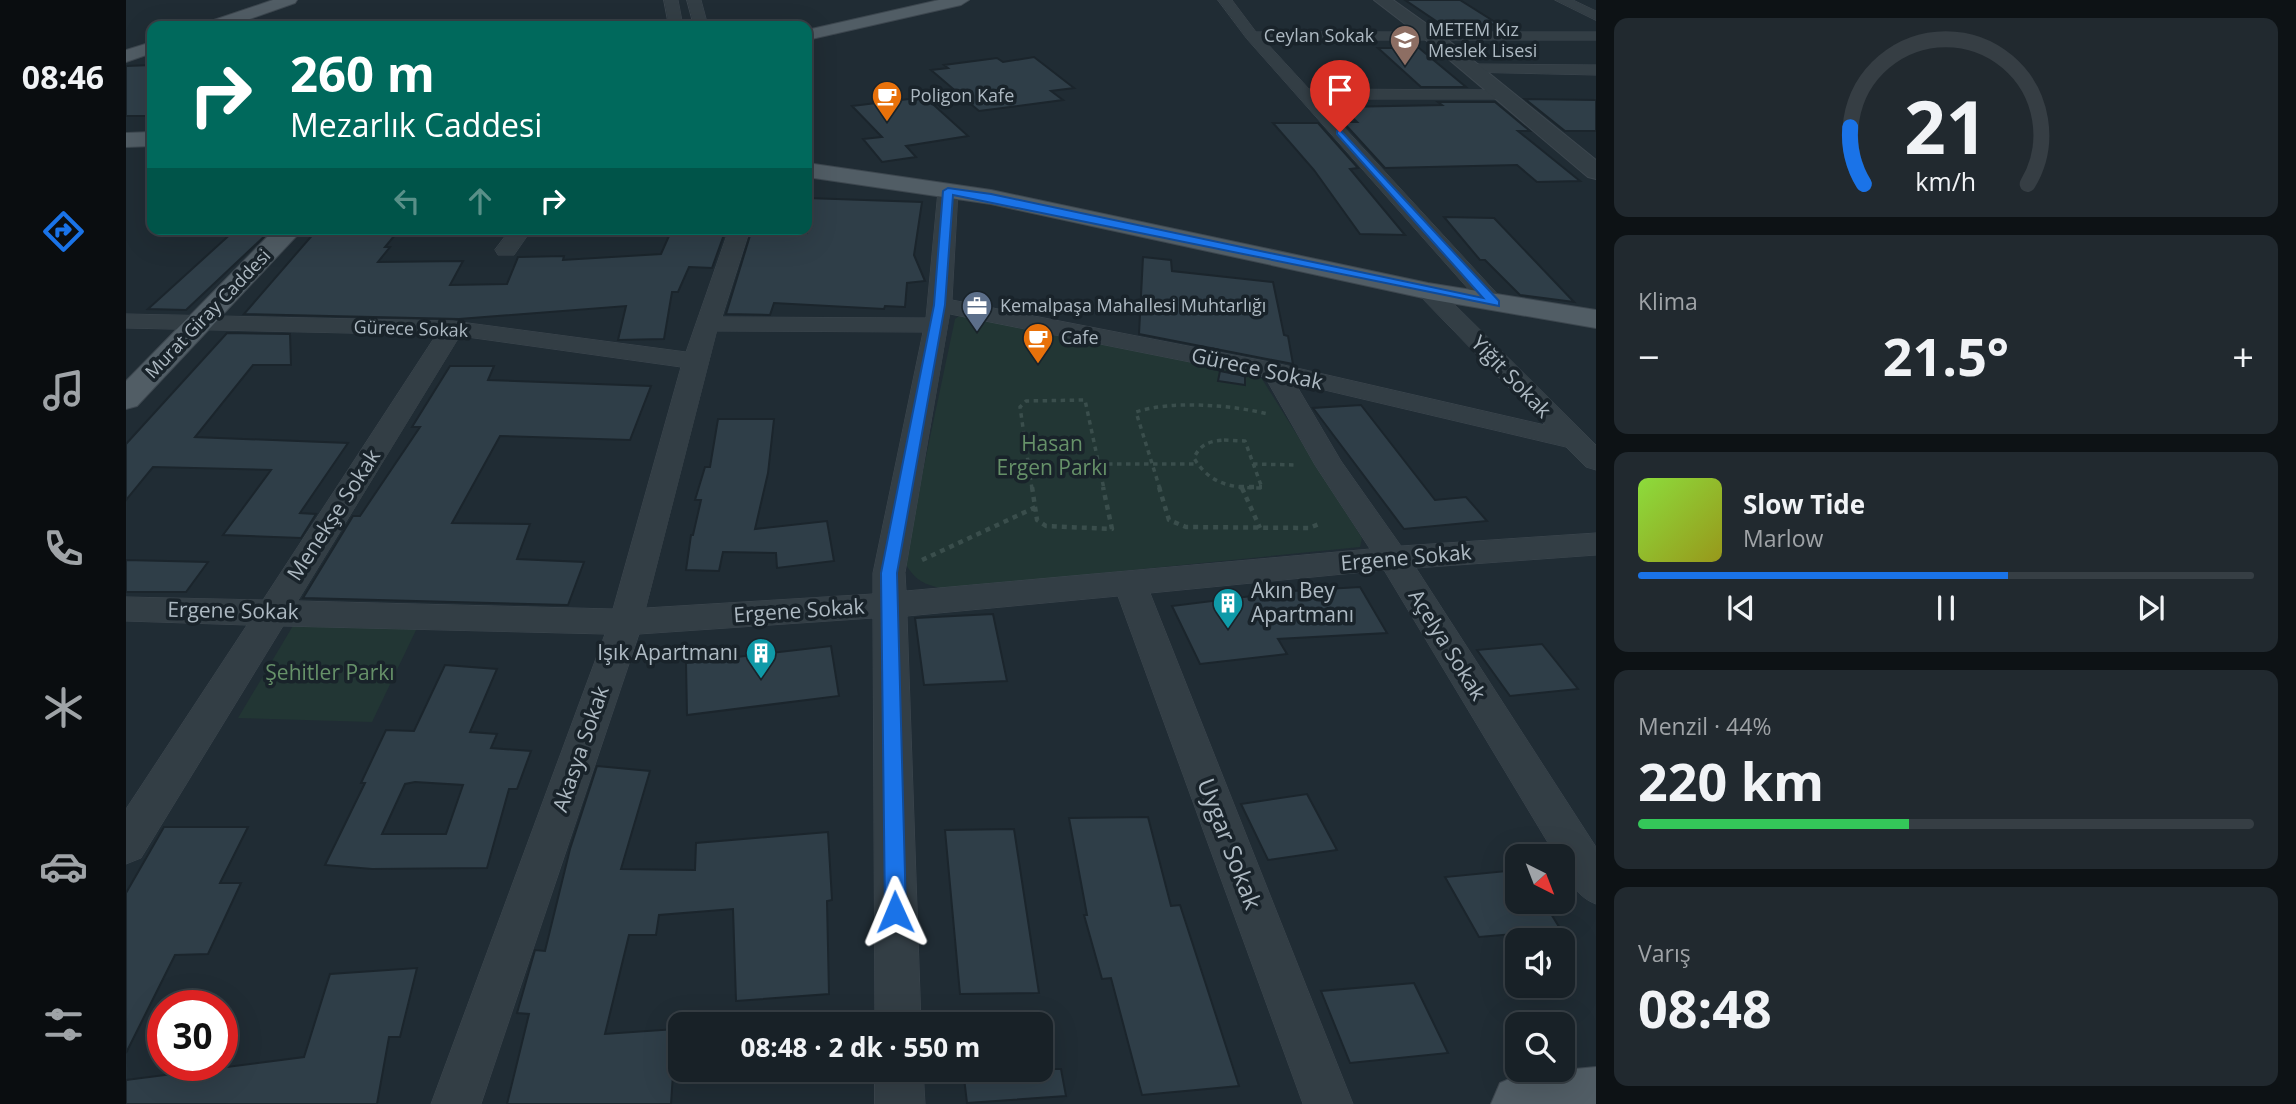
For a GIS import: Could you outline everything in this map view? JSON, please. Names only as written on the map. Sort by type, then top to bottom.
[{"type":"main road","points":[[227,21],[273,3],[289,0]]},
{"type":"main road","points":[[812,34],[961,0]]},
{"type":"main road","points":[[128,55],[147,49]]},
{"type":"main road","points":[[126,130],[147,129]]},
{"type":"main road","points":[[126,140],[147,139]]},
{"type":"main road","points":[[812,171],[991,197],[1428,291],[1596,320]]},
{"type":"main road","name":"Murat Giray Caddesi","points":[[126,399],[284,235]]},
{"type":"main road","points":[[1521,1104],[1596,1097]]},
{"type":"street","points":[[671,0],[675,21]]},
{"type":"street","points":[[694,0],[700,21]]},
{"type":"street","name":"Yiğit Sokak","points":[[1225,0],[1252,36],[1494,304]]},
{"type":"street","points":[[1382,0],[1432,36],[1596,172]]},
{"type":"street","points":[[1562,0],[1596,16]]},
{"type":"street","name":"Ceylan Sokak","points":[[1252,36],[1596,36]]},
{"type":"street","points":[[1471,69],[1596,70]]},
{"type":"street","points":[[1306,94],[1502,94]]},
{"type":"street","points":[[898,1012],[889,573],[938,315],[948,191]]},
{"type":"street","points":[[506,250],[518,235]]},
{"type":"street","name":"Akasya Sokak","points":[[456,1104],[626,622],[695,361],[738,235]]},
{"type":"street","name":"Yiğit Sokak","points":[[1428,291],[1596,461]]},
{"type":"street","name":"Gürece Sokak","points":[[708,324],[938,315],[1275,371],[1573,440]]},
{"type":"street","name":"Gürece Sokak","points":[[126,321],[453,328],[695,361]]},
{"type":"street","name":"Menekşe Sokak","points":[[126,845],[453,328]]},
{"type":"street","name":"Açelya Sokak","points":[[1275,371],[1329,466],[1393,558],[1596,884]]},
{"type":"street","name":"Ergene Sokak","points":[[126,609],[626,622],[889,605],[1393,558],[1596,544]]},
{"type":"street","name":"Uygar Sokak","points":[[1130,584],[1328,1104]]},
{"type":"street","points":[[899,1082],[900,1104]]},
{"type":"path","points":[[1085,400],[1098,464],[1112,529],[1046,526],[1037,520],[1020,407],[1022,402],[1085,400]]},
{"type":"path","points":[[1271,405],[1277,417]]},
{"type":"path","points":[[1273,424],[1269,414],[1248,408],[1141,409],[1136,412],[1169,520],[1175,525],[1309,528],[1324,521],[1317,534]]},
{"type":"path","points":[[1211,441],[1245,441],[1253,464],[1262,488],[1242,488],[1215,482],[1202,473],[1195,457],[1197,451],[1211,441]]},
{"type":"path","points":[[1253,464],[1293,465],[1291,454]]},
{"type":"path","points":[[1098,464],[1197,464]]},
{"type":"path","points":[[1242,488],[1259,528]]},
{"type":"path","points":[[919,549],[916,563],[1036,507]]},
{"type":"green space","name":"Hasan Ergen Parkı","points":[[959,316],[1254,374],[1262,379],[1362,538],[1360,547],[945,589],[920,581],[904,561],[955,319]]},
{"type":"green space","name":"Şehitler Parkı","points":[[294,624],[417,628],[372,722],[238,718]]},
{"type":"building","points":[[1405,0],[1460,0],[1498,24],[1445,27]]},
{"type":"building","points":[[1378,48],[1419,48],[1466,87],[1421,87]]},
{"type":"building","points":[[1034,57],[1074,88],[1051,91],[1063,100],[979,111],[931,70],[948,68],[944,65],[997,58],[1003,62]]},
{"type":"building","points":[[147,65],[147,116],[126,116],[126,66]]},
{"type":"building","points":[[925,97],[968,136],[906,146],[916,157],[882,162],[863,139],[882,137],[852,106]]},
{"type":"building","points":[[1525,99],[1596,100],[1596,131],[1565,131]]},
{"type":"building","points":[[1438,102],[1495,102],[1530,131],[1518,131],[1580,181],[1537,182],[1517,165],[1385,168],[1343,122],[1357,122],[1341,107],[1442,105]]},
{"type":"building","points":[[1273,123],[1318,123],[1358,168],[1350,169],[1405,235],[1360,234],[1314,170]]},
{"type":"building","points":[[812,198],[922,202],[914,255],[925,281],[907,283],[905,307],[885,306],[884,309],[774,303],[770,315],[726,314],[750,235],[812,235]]},
{"type":"building","points":[[1444,217],[1494,218],[1574,302],[1520,295],[1485,260],[1480,260]]},
{"type":"building","points":[[229,235],[266,235],[186,310],[148,309]]},
{"type":"building","points":[[312,235],[395,235],[385,247],[390,247],[378,262],[463,261],[450,285],[507,284],[518,257],[564,256],[563,260],[661,254],[669,235],[724,235],[712,268],[689,267],[678,292],[672,292],[664,339],[618,340],[626,306],[459,319],[244,314]]},
{"type":"building","points":[[1143,257],[1171,260],[1172,271],[1273,282],[1293,364],[1139,334]]},
{"type":"building","points":[[227,333],[290,334],[291,365],[253,365],[195,437],[348,443],[300,513],[316,514],[301,538],[223,535],[271,470],[153,467],[126,500],[126,444]]},
{"type":"building","points":[[450,366],[494,366],[488,380],[651,386],[630,440],[500,436],[452,523],[530,524],[517,559],[584,562],[568,605],[303,598],[353,516],[360,516],[420,427],[412,427]]},
{"type":"building","points":[[1220,371],[1245,376],[1245,385],[1218,381]]},
{"type":"building","points":[[1361,405],[1435,500],[1466,497],[1487,521],[1404,529],[1313,408]]},
{"type":"building","points":[[718,419],[774,419],[768,473],[755,529],[827,521],[834,561],[777,568],[776,553],[723,552],[719,571],[686,570],[691,535],[701,500],[695,500],[705,467],[710,467]]},
{"type":"building","points":[[126,560],[208,562],[186,592],[126,592]]},
{"type":"building","points":[[1360,587],[1387,633],[1278,639],[1287,654],[1200,664],[1172,606],[1292,591]]},
{"type":"building","points":[[993,614],[1007,681],[924,685],[915,618]]},
{"type":"building","points":[[1542,644],[1578,689],[1510,696],[1477,650]]},
{"type":"building","name":"Işık Apartmanı","points":[[831,646],[839,696],[687,715],[686,663]]},
{"type":"building","points":[[445,665],[497,669],[470,732],[497,734],[491,748],[531,751],[517,789],[509,789],[487,868],[372,869],[325,865],[365,783],[361,783],[386,730],[414,731]],"holes":[[[415,782],[463,785],[446,834],[382,834],[405,784]]]},
{"type":"building","points":[[597,766],[650,771],[621,869],[695,870],[696,843],[828,832],[832,900],[827,901],[829,994],[736,1001],[733,909],[659,915],[656,935],[629,935],[605,1034],[668,1030],[668,1082],[672,1082],[671,1104],[507,1104],[529,1014],[517,1013],[535,950],[545,951],[570,849]]},
{"type":"building","points":[[1307,794],[1337,850],[1268,860],[1241,804]]},
{"type":"building","points":[[1148,817],[1171,906],[1180,905],[1239,1086],[1142,1095],[1111,978],[1102,979],[1084,915],[1087,915],[1069,818]]},
{"type":"building","points":[[164,827],[248,827],[220,883],[241,883],[208,954],[175,955],[158,990],[147,990],[147,1011],[126,1053],[126,893]]},
{"type":"building","points":[[1014,829],[1039,993],[960,994],[945,830]]},
{"type":"building","points":[[1505,871],[1505,914],[1551,914],[1560,928],[1505,928],[1505,935],[1479,937],[1445,877]]},
{"type":"building","points":[[417,968],[400,1037],[389,1037],[377,1104],[126,1104],[126,1080],[147,1077],[147,1081],[238,1081],[238,1066],[304,1057],[330,974]]},
{"type":"building","points":[[1414,983],[1448,1053],[1350,1063],[1321,991]]},
{"type":"building","points":[[1053,1069],[1061,1069],[1066,1096],[967,1103],[965,1082],[1053,1082]]},
{"type":"place","name":"METEM Kız Meslek Lisesi","points":[[1405,67]]},
{"type":"place","name":"Poligon Kafe","points":[[887,123]]},
{"type":"place","name":"Kemalpaşa Mahallesi Muhtarlığı","points":[[977,333]]},
{"type":"place","name":"Cafe","points":[[1038,365]]},
{"type":"place","name":"Akın Bey Apartmanı","points":[[1228,630]]},
{"type":"place","name":"Işık Apartmanı","points":[[761,680]]},
{"type":"route","points":[[895,912],[889,573],[940,305],[948,191],[991,197],[1494,304],[1340,132]]}]
